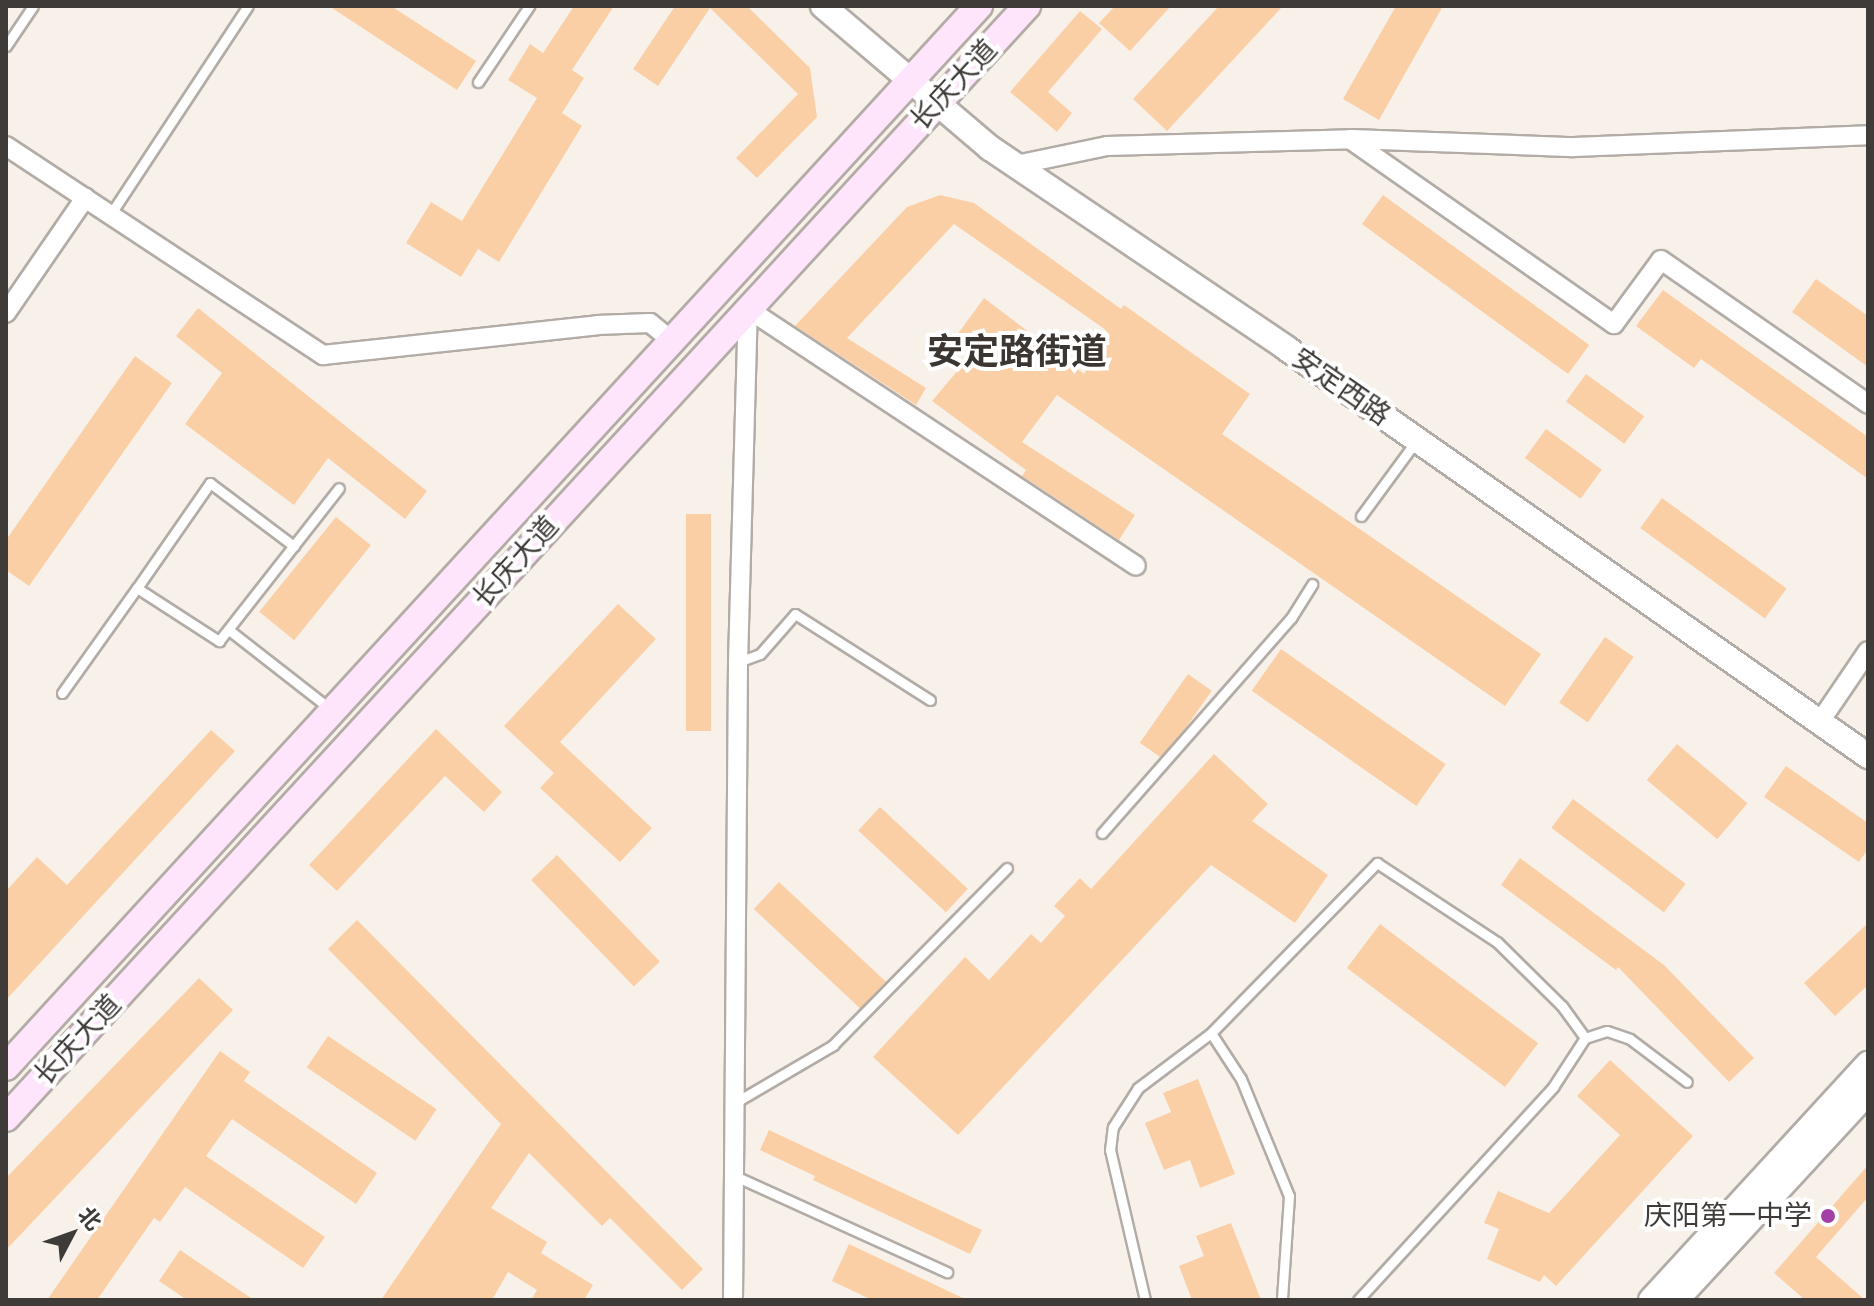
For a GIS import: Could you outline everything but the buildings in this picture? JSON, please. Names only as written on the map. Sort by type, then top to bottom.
[{"type":"main road","name":"长庆大道","points":[[6,1067],[979,6]]},
{"type":"main road","name":"长庆大道","points":[[6,1118],[1027,6]]},
{"type":"street","name":"安定西路","points":[[823,6],[1027,163],[1417,440],[1824,716],[1868,737]]},
{"type":"street","name":"安定西路","points":[[847,6],[915,76]]},
{"type":"street","points":[[1027,163],[1107,146],[1351,139],[1574,147],[1868,135]]},
{"type":"street","points":[[1351,139],[1614,324],[1661,260],[1868,404]]},
{"type":"street","points":[[6,146],[323,355],[486,333],[624,324],[650,323],[672,341]]},
{"type":"street","name":"安定西路","points":[[1027,163],[1824,716],[1868,756]]},
{"type":"street","points":[[6,313],[85,198]]},
{"type":"street","points":[[748,309],[1136,566]]},
{"type":"street","points":[[733,1300],[738,662],[748,309]]},
{"type":"street","points":[[1824,716],[1867,653]]},
{"type":"street","points":[[1651,1300],[1868,1064]]},
{"type":"street","points":[[1676,1300],[1868,1092]]},
{"type":"lane","points":[[6,46],[33,6]]},
{"type":"lane","points":[[110,215],[248,6]]},
{"type":"lane","points":[[478,82],[529,6]]},
{"type":"lane","points":[[1361,516],[1417,440]]},
{"type":"lane","points":[[62,693],[210,483],[294,546]]},
{"type":"lane","points":[[137,588],[219,641],[339,488]]},
{"type":"lane","points":[[1102,833],[1291,618],[1312,584]]},
{"type":"lane","points":[[738,662],[760,654],[795,614],[930,700]]},
{"type":"lane","points":[[229,630],[332,711]]},
{"type":"lane","points":[[1145,1300],[1110,1150],[1113,1127],[1138,1088],[1211,1033],[1377,863],[1497,942],[1562,1006],[1585,1038]]},
{"type":"lane","points":[[736,1102],[833,1045],[1007,868]]},
{"type":"lane","points":[[1358,1300],[1553,1087],[1585,1038],[1607,1031],[1630,1039],[1687,1082]]},
{"type":"lane","points":[[1211,1033],[1241,1079],[1289,1196],[1282,1300]]},
{"type":"lane","points":[[735,1176],[947,1272]]},
{"type":"place","name":"庆阳第一中学","points":[[1828,1216]]},
{"type":"district","name":"安定路街道","points":[[1017,352]]}]
